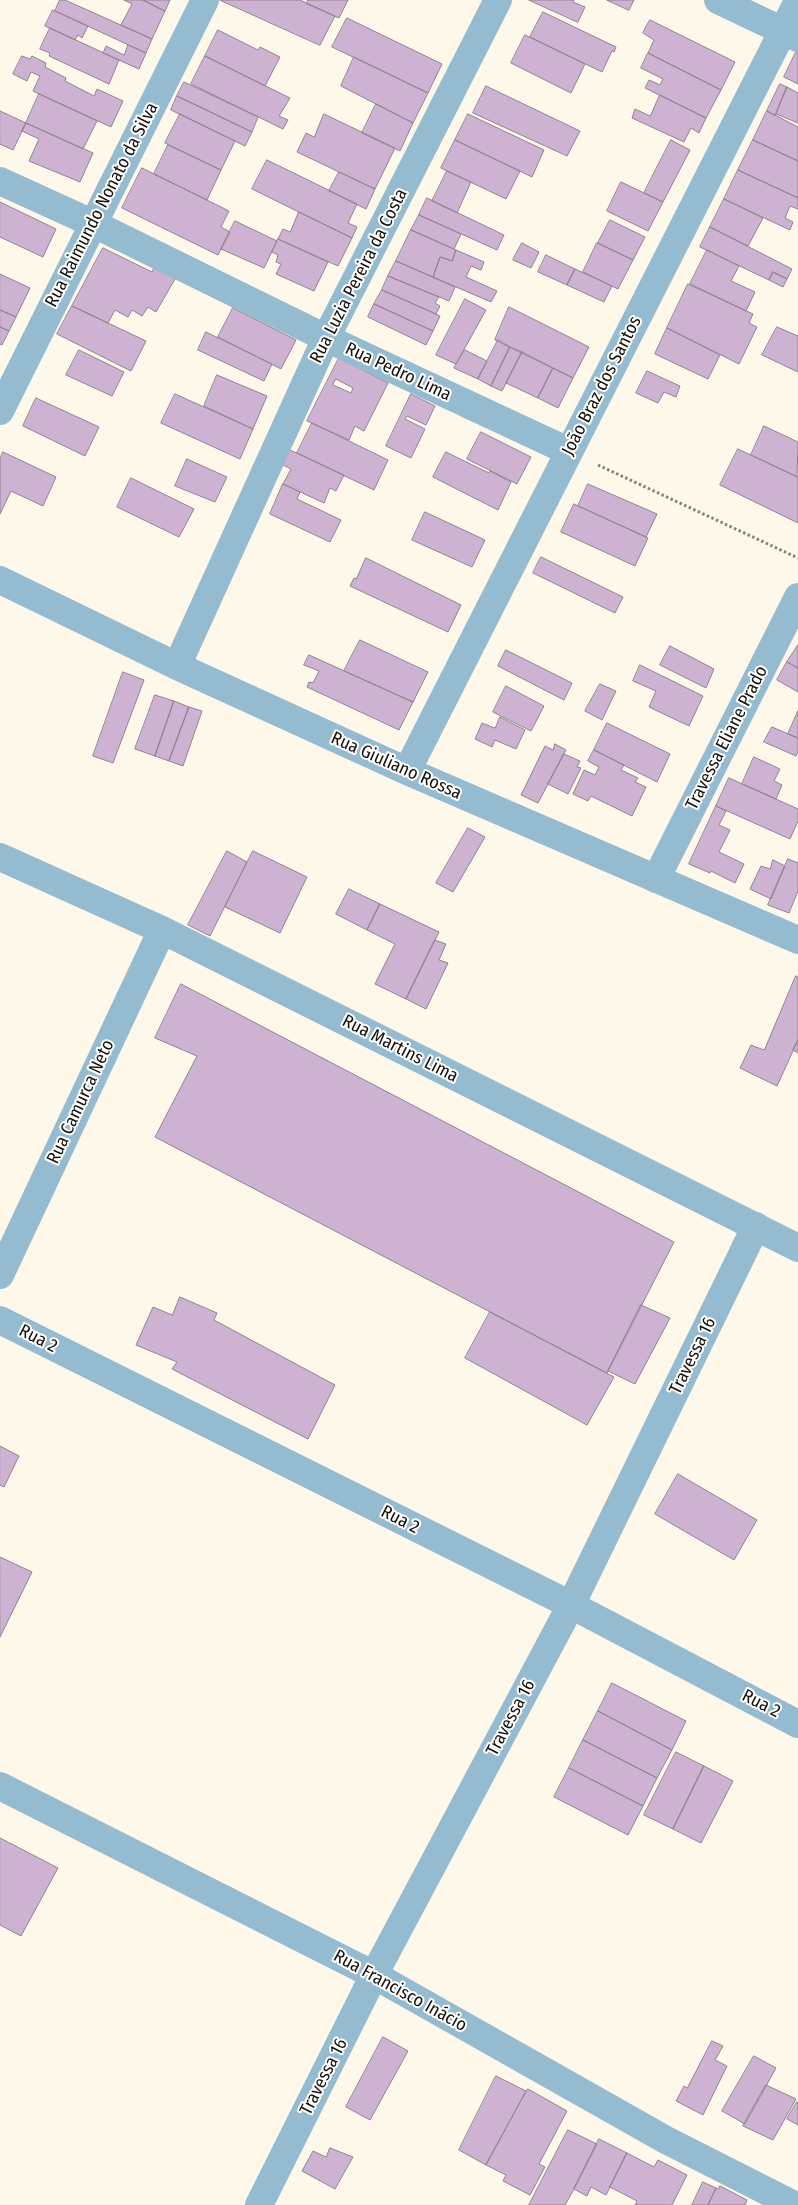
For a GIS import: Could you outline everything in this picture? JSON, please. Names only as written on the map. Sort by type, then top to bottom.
[{"type":"street","name":"Rua Raimundo Nonato da Silva","points":[[0,411],[205,0]]},
{"type":"street","name":"Rua Luzia Pereira da Costa","points":[[177,666],[326,338],[498,0]]},
{"type":"street","points":[[718,0],[791,34]]},
{"type":"street","name":"João Braz dos Santos","points":[[407,771],[568,451],[791,34],[798,1]]},
{"type":"street","name":"Rua Pedro Lima","points":[[0,181],[326,338],[568,451]]},
{"type":"street","name":"Rua Giuliano Rossa","points":[[0,580],[177,666],[407,771],[798,940]]},
{"type":"street","name":"Travessa Eliane Prado","points":[[656,879],[798,597]]},
{"type":"street","name":"Rua Martins Lima","points":[[0,857],[162,930],[798,1248]]},
{"type":"street","name":"Rua Camurca Neto","points":[[0,1275],[162,930]]},
{"type":"street","name":"Travessa 16","points":[[259,2205],[374,1975],[571,1605],[756,1226]]},
{"type":"street","name":"Rua 2","points":[[0,1320],[571,1605],[798,1724]]},
{"type":"street","name":"Rua Francisco Inácio","points":[[0,1786],[374,1975],[666,2140],[794,2205]]},
{"type":"path","points":[[568,451],[798,558]]},
{"type":"building","points":[[60,0],[65,0],[152,39],[146,53],[55,11]]},
{"type":"building","points":[[124,0],[143,0],[165,11],[152,39],[121,25],[132,4]]},
{"type":"building","points":[[143,0],[170,0],[165,11]]},
{"type":"building","points":[[220,0],[300,0],[335,16],[320,45]]},
{"type":"building","points":[[308,0],[348,0],[339,18],[307,4]]},
{"type":"building","points":[[529,0],[574,0],[573,2],[585,7],[578,22]]},
{"type":"building","points":[[607,0],[634,0],[629,10]]},
{"type":"building","points":[[53,10],[88,26],[82,38],[78,35],[75,40],[45,26]]},
{"type":"building","points":[[543,12],[616,47],[614,52],[612,51],[602,72],[530,37]]},
{"type":"building","points":[[347,18],[442,64],[428,93],[332,47]]},
{"type":"building","points":[[650,20],[735,62],[721,90],[648,53],[654,40],[643,33]]},
{"type":"building","points":[[50,28],[119,60],[109,84],[49,56],[50,53],[40,49]]},
{"type":"building","points":[[218,30],[258,50],[260,47],[280,57],[265,86],[205,56]]},
{"type":"building","points":[[525,35],[585,64],[571,93],[511,63]]},
{"type":"building","points":[[128,45],[146,53],[139,69],[103,53],[106,46],[124,55]]},
{"type":"building","points":[[798,50],[798,84],[784,77]]},
{"type":"building","points":[[648,53],[721,90],[706,118],[645,88],[649,80],[660,85],[663,79],[641,68]]},
{"type":"building","points":[[22,56],[30,59],[32,56],[46,63],[45,67],[66,78],[65,81],[94,96],[97,89],[123,101],[111,127],[33,91],[40,76],[31,72],[27,81],[13,74]]},
{"type":"building","points":[[205,56],[290,98],[279,116],[288,120],[283,129],[191,84]]},
{"type":"building","points":[[354,57],[428,93],[413,123],[341,86]]},
{"type":"building","points":[[184,82],[258,117],[252,132],[177,96]]},
{"type":"building","points":[[780,84],[787,87],[775,116],[767,111]]},
{"type":"building","points":[[486,86],[580,131],[567,156],[473,113]]},
{"type":"building","points":[[787,87],[798,93],[798,123],[776,114]]},
{"type":"building","points":[[39,94],[97,121],[83,149],[26,123]]},
{"type":"building","points":[[660,95],[706,118],[699,133],[691,128],[684,142],[632,118],[635,109],[650,116]]},
{"type":"building","points":[[177,96],[252,132],[245,146],[171,110]]},
{"type":"building","points":[[376,104],[413,123],[400,151],[362,133]]},
{"type":"building","points":[[0,111],[26,123],[13,150],[0,144]]},
{"type":"building","points":[[767,111],[798,127],[798,161],[753,140]]},
{"type":"building","points":[[180,114],[235,141],[221,170],[165,143]]},
{"type":"building","points":[[324,114],[395,148],[375,189],[297,152],[306,133],[314,137]]},
{"type":"building","points":[[468,114],[544,150],[532,177],[455,140]]},
{"type":"building","points":[[26,123],[93,153],[80,182],[29,161],[39,139],[22,131]]},
{"type":"building","points":[[455,140],[520,171],[506,199],[441,168]]},
{"type":"building","points":[[671,140],[690,150],[663,202],[644,193]]},
{"type":"building","points":[[753,140],[798,161],[798,198],[738,170]]},
{"type":"building","points":[[168,145],[221,170],[207,200],[154,174]]},
{"type":"building","points":[[267,160],[357,204],[348,223],[357,227],[352,238],[252,189]]},
{"type":"building","points":[[142,168],[229,211],[221,227],[230,232],[218,255],[122,208]]},
{"type":"building","points":[[738,170],[798,198],[798,209],[790,206],[785,218],[793,222],[790,230],[724,199]]},
{"type":"building","points":[[447,171],[471,182],[457,213],[432,201]]},
{"type":"building","points":[[339,172],[375,189],[366,209],[329,191]]},
{"type":"building","points":[[621,182],[663,202],[648,231],[607,211]]},
{"type":"building","points":[[427,198],[504,235],[497,250],[419,215]]},
{"type":"building","points":[[724,199],[763,218],[748,246],[710,227]]},
{"type":"building","points":[[0,202],[56,229],[43,257],[0,237]]},
{"type":"building","points":[[299,212],[352,238],[338,266],[278,239],[283,229],[290,232]]},
{"type":"building","points":[[419,215],[461,234],[454,249],[411,230]]},
{"type":"building","points":[[610,220],[645,237],[633,260],[598,243]]},
{"type":"building","points":[[235,221],[277,241],[264,268],[221,249]]},
{"type":"building","points":[[710,227],[792,269],[787,279],[773,272],[769,280],[700,247]]},
{"type":"building","points":[[411,230],[456,250],[452,261],[440,257],[433,277],[396,261]]},
{"type":"building","points":[[278,239],[328,262],[314,291],[276,274],[281,264],[276,262],[278,255],[272,252]]},
{"type":"building","points":[[522,243],[539,252],[531,268],[513,260]]},
{"type":"building","points":[[597,243],[633,260],[618,289],[583,272]]},
{"type":"building","points":[[103,248],[152,272],[154,267],[175,279],[156,312],[148,307],[142,316],[132,310],[128,317],[115,310],[108,323],[72,306]]},
{"type":"building","points":[[456,250],[484,262],[481,270],[471,266],[466,277],[497,291],[491,302],[433,277],[440,257],[452,261]]},
{"type":"building","points":[[707,250],[739,266],[731,281],[755,292],[746,311],[690,284]]},
{"type":"building","points":[[546,255],[575,269],[567,285],[538,272]]},
{"type":"building","points":[[396,261],[455,287],[449,301],[388,276]]},
{"type":"building","points":[[575,269],[612,286],[604,302],[567,285]]},
{"type":"building","points":[[773,272],[787,279],[783,287],[769,280]]},
{"type":"building","points":[[0,274],[30,288],[16,317],[0,310]]},
{"type":"building","points":[[388,276],[439,297],[435,303],[440,306],[436,314],[382,290]]},
{"type":"building","points":[[688,284],[753,314],[749,323],[757,327],[739,364],[667,328]]},
{"type":"building","points":[[382,290],[440,316],[433,331],[374,304]]},
{"type":"building","points":[[465,299],[486,310],[456,364],[436,355]]},
{"type":"building","points":[[374,304],[433,331],[426,345],[368,317]]},
{"type":"building","points":[[72,306],[146,341],[131,371],[57,334]]},
{"type":"building","points":[[509,307],[589,347],[573,378],[495,340]]},
{"type":"building","points":[[233,308],[296,340],[281,369],[218,337]]},
{"type":"building","points":[[0,310],[16,317],[9,331],[0,327]]},
{"type":"building","points":[[0,327],[9,331],[2,345],[0,344]]},
{"type":"building","points":[[777,327],[798,336],[798,372],[762,355]]},
{"type":"building","points":[[667,328],[720,355],[708,379],[655,354]]},
{"type":"building","points":[[206,332],[272,364],[264,381],[198,350]]},
{"type":"building","points":[[498,340],[510,347],[491,386],[478,379]]},
{"type":"building","points":[[510,347],[522,352],[502,391],[491,386]]},
{"type":"building","points":[[79,350],[124,372],[112,396],[66,375]]},
{"type":"building","points":[[465,350],[487,361],[478,379],[454,368]]},
{"type":"building","points":[[522,352],[553,368],[538,398],[506,383]]},
{"type":"building","points":[[339,358],[388,383],[364,431],[355,426],[349,440],[307,421]],"holes":[[[336,379],[353,388],[351,393],[333,385]]]},
{"type":"building","points":[[553,368],[573,378],[558,408],[538,398]]},
{"type":"building","points":[[647,371],[680,386],[676,397],[664,392],[658,403],[636,393]]},
{"type":"building","points":[[217,375],[267,396],[253,429],[204,406]]},
{"type":"building","points":[[175,394],[253,429],[240,459],[161,423]]},
{"type":"building","points":[[411,394],[435,406],[426,425],[407,416],[405,419],[425,429],[411,458],[386,446]]},
{"type":"building","points":[[36,398],[99,427],[85,456],[23,426]]},
{"type":"building","points":[[312,423],[388,460],[374,490],[297,453]]},
{"type":"building","points":[[764,426],[798,442],[797,477],[751,455]]},
{"type":"building","points":[[481,432],[531,457],[517,484],[467,459]]},
{"type":"building","points":[[738,449],[798,477],[798,523],[720,485]]},
{"type":"building","points":[[290,450],[344,475],[336,491],[330,488],[324,503],[283,484],[291,469],[283,465]]},
{"type":"building","points":[[3,452],[56,477],[43,506],[11,491],[0,514],[0,459]]},
{"type":"building","points":[[446,452],[511,482],[498,510],[433,477]]},
{"type":"building","points":[[187,459],[227,477],[215,502],[175,486]]},
{"type":"building","points":[[131,478],[194,509],[179,537],[117,507]]},
{"type":"building","points":[[283,484],[300,492],[297,499],[341,520],[330,542],[270,514]]},
{"type":"building","points":[[588,484],[657,514],[646,537],[578,506]]},
{"type":"building","points":[[574,504],[648,538],[635,566],[561,532]]},
{"type":"building","points":[[425,512],[485,540],[472,567],[412,540]]},
{"type":"building","points":[[541,557],[623,597],[615,613],[533,573]]},
{"type":"building","points":[[366,558],[461,605],[448,632],[350,586],[354,578],[356,579]]},
{"type":"building","points":[[360,640],[428,672],[413,702],[344,671]]},
{"type":"building","points":[[798,645],[798,668],[787,662]]},
{"type":"building","points":[[670,646],[714,669],[706,688],[660,665]]},
{"type":"building","points":[[506,650],[572,683],[564,700],[498,666]]},
{"type":"building","points":[[309,655],[413,702],[399,730],[307,687],[309,682],[313,683],[319,671],[304,665]]},
{"type":"building","points":[[787,662],[798,668],[798,692],[777,680]]},
{"type":"building","points":[[640,665],[703,696],[689,726],[649,707],[656,691],[633,681]]},
{"type":"building","points":[[123,672],[144,680],[113,763],[93,756]]},
{"type":"building","points":[[600,684],[616,691],[602,720],[585,711]]},
{"type":"building","points":[[506,686],[544,706],[531,731],[493,712]]},
{"type":"building","points":[[155,695],[174,701],[155,756],[135,749]]},
{"type":"building","points":[[174,701],[189,707],[169,761],[155,756]]},
{"type":"building","points":[[189,707],[202,711],[183,766],[169,761]]},
{"type":"building","points":[[798,711],[798,738],[788,734]]},
{"type":"building","points":[[500,717],[525,730],[516,749],[495,740],[492,747],[475,739],[482,723],[495,728]]},
{"type":"building","points":[[607,723],[670,754],[657,782],[594,750]]},
{"type":"building","points":[[772,727],[798,738],[796,756],[764,742]]},
{"type":"building","points":[[555,744],[566,750],[538,803],[521,795],[545,746],[553,750]]},
{"type":"building","points":[[594,750],[624,765],[621,770],[638,778],[635,782],[646,787],[632,816],[591,796],[588,801],[573,794],[584,770],[595,775],[599,767],[588,761]]},
{"type":"building","points":[[564,754],[580,761],[577,767],[581,768],[568,794],[548,784]]},
{"type":"building","points":[[754,757],[780,769],[774,781],[782,785],[776,799],[742,784]]},
{"type":"building","points":[[729,778],[798,809],[798,821],[790,839],[716,806]]},
{"type":"building","points":[[716,806],[726,811],[719,825],[730,830],[719,852],[744,864],[735,883],[711,871],[710,873],[689,864]]},
{"type":"building","points":[[468,828],[485,837],[453,892],[436,883]]},
{"type":"building","points":[[227,851],[247,862],[210,936],[188,925]]},
{"type":"building","points":[[253,851],[307,877],[280,933],[225,907]]},
{"type":"building","points":[[788,859],[798,863],[798,891],[789,913],[768,905]]},
{"type":"building","points":[[773,860],[785,866],[771,899],[750,889],[761,866],[770,869]]},
{"type":"building","points":[[349,889],[380,904],[367,930],[336,914]]},
{"type":"building","points":[[380,904],[439,932],[406,999],[375,984],[395,944],[367,930]]},
{"type":"building","points":[[435,940],[446,944],[439,960],[448,963],[426,1009],[406,999]]},
{"type":"building","points":[[796,976],[798,977],[798,1040],[777,1086],[740,1068],[751,1045],[764,1050]]},
{"type":"building","points":[[181,984],[674,1242],[607,1373],[155,1137],[197,1056],[155,1038]]},
{"type":"building","points":[[798,1040],[798,1053],[793,1050]]},
{"type":"building","points":[[180,1297],[217,1313],[214,1320],[335,1385],[308,1439],[172,1369],[177,1362],[136,1345],[153,1307],[172,1315]]},
{"type":"building","points":[[641,1305],[670,1318],[635,1384],[608,1371]]},
{"type":"building","points":[[490,1312],[614,1377],[587,1425],[465,1358]]},
{"type":"building","points":[[0,1446],[19,1456],[4,1487],[0,1485]]},
{"type":"building","points":[[678,1474],[757,1520],[734,1560],[655,1514]]},
{"type":"building","points":[[0,1557],[32,1572],[0,1637]]},
{"type":"building","points":[[612,1683],[686,1721],[672,1750],[598,1711]]},
{"type":"building","points":[[598,1711],[672,1750],[657,1778],[583,1740]]},
{"type":"building","points":[[583,1740],[657,1778],[643,1806],[569,1768]]},
{"type":"building","points":[[676,1752],[704,1766],[673,1829],[644,1815]]},
{"type":"building","points":[[704,1766],[733,1781],[701,1843],[673,1829]]},
{"type":"building","points":[[569,1768],[643,1806],[628,1835],[554,1797]]},
{"type":"building","points":[[0,1838],[58,1868],[21,1936],[0,1925]]},
{"type":"building","points":[[383,2037],[408,2051],[370,2120],[346,2107]]},
{"type":"building","points":[[712,2041],[723,2046],[715,2060],[727,2066],[703,2115],[676,2101],[684,2086],[687,2088]]},
{"type":"building","points":[[754,2056],[776,2068],[745,2124],[722,2111]]},
{"type":"building","points":[[496,2076],[526,2091],[486,2165],[459,2150]]},
{"type":"building","points":[[766,2085],[796,2099],[773,2140],[743,2126]]},
{"type":"building","points":[[528,2089],[567,2111],[539,2164],[545,2167],[530,2195],[503,2181],[506,2175],[486,2165]]},
{"type":"building","points":[[798,2103],[798,2125],[787,2119]]},
{"type":"building","points":[[568,2130],[597,2144],[574,2189],[565,2205],[529,2205]]},
{"type":"building","points":[[599,2139],[627,2153],[606,2195],[591,2187],[587,2196],[574,2189]]},
{"type":"building","points":[[330,2148],[353,2157],[335,2189],[302,2171],[313,2151],[326,2157]]},
{"type":"building","points":[[627,2153],[654,2167],[658,2160],[687,2175],[672,2205],[635,2205],[637,2201],[610,2187]]},
{"type":"building","points":[[703,2182],[716,2188],[708,2205],[692,2205]]},
{"type":"building","points":[[720,2186],[747,2200],[745,2205],[708,2205],[716,2188],[718,2189]]}]
